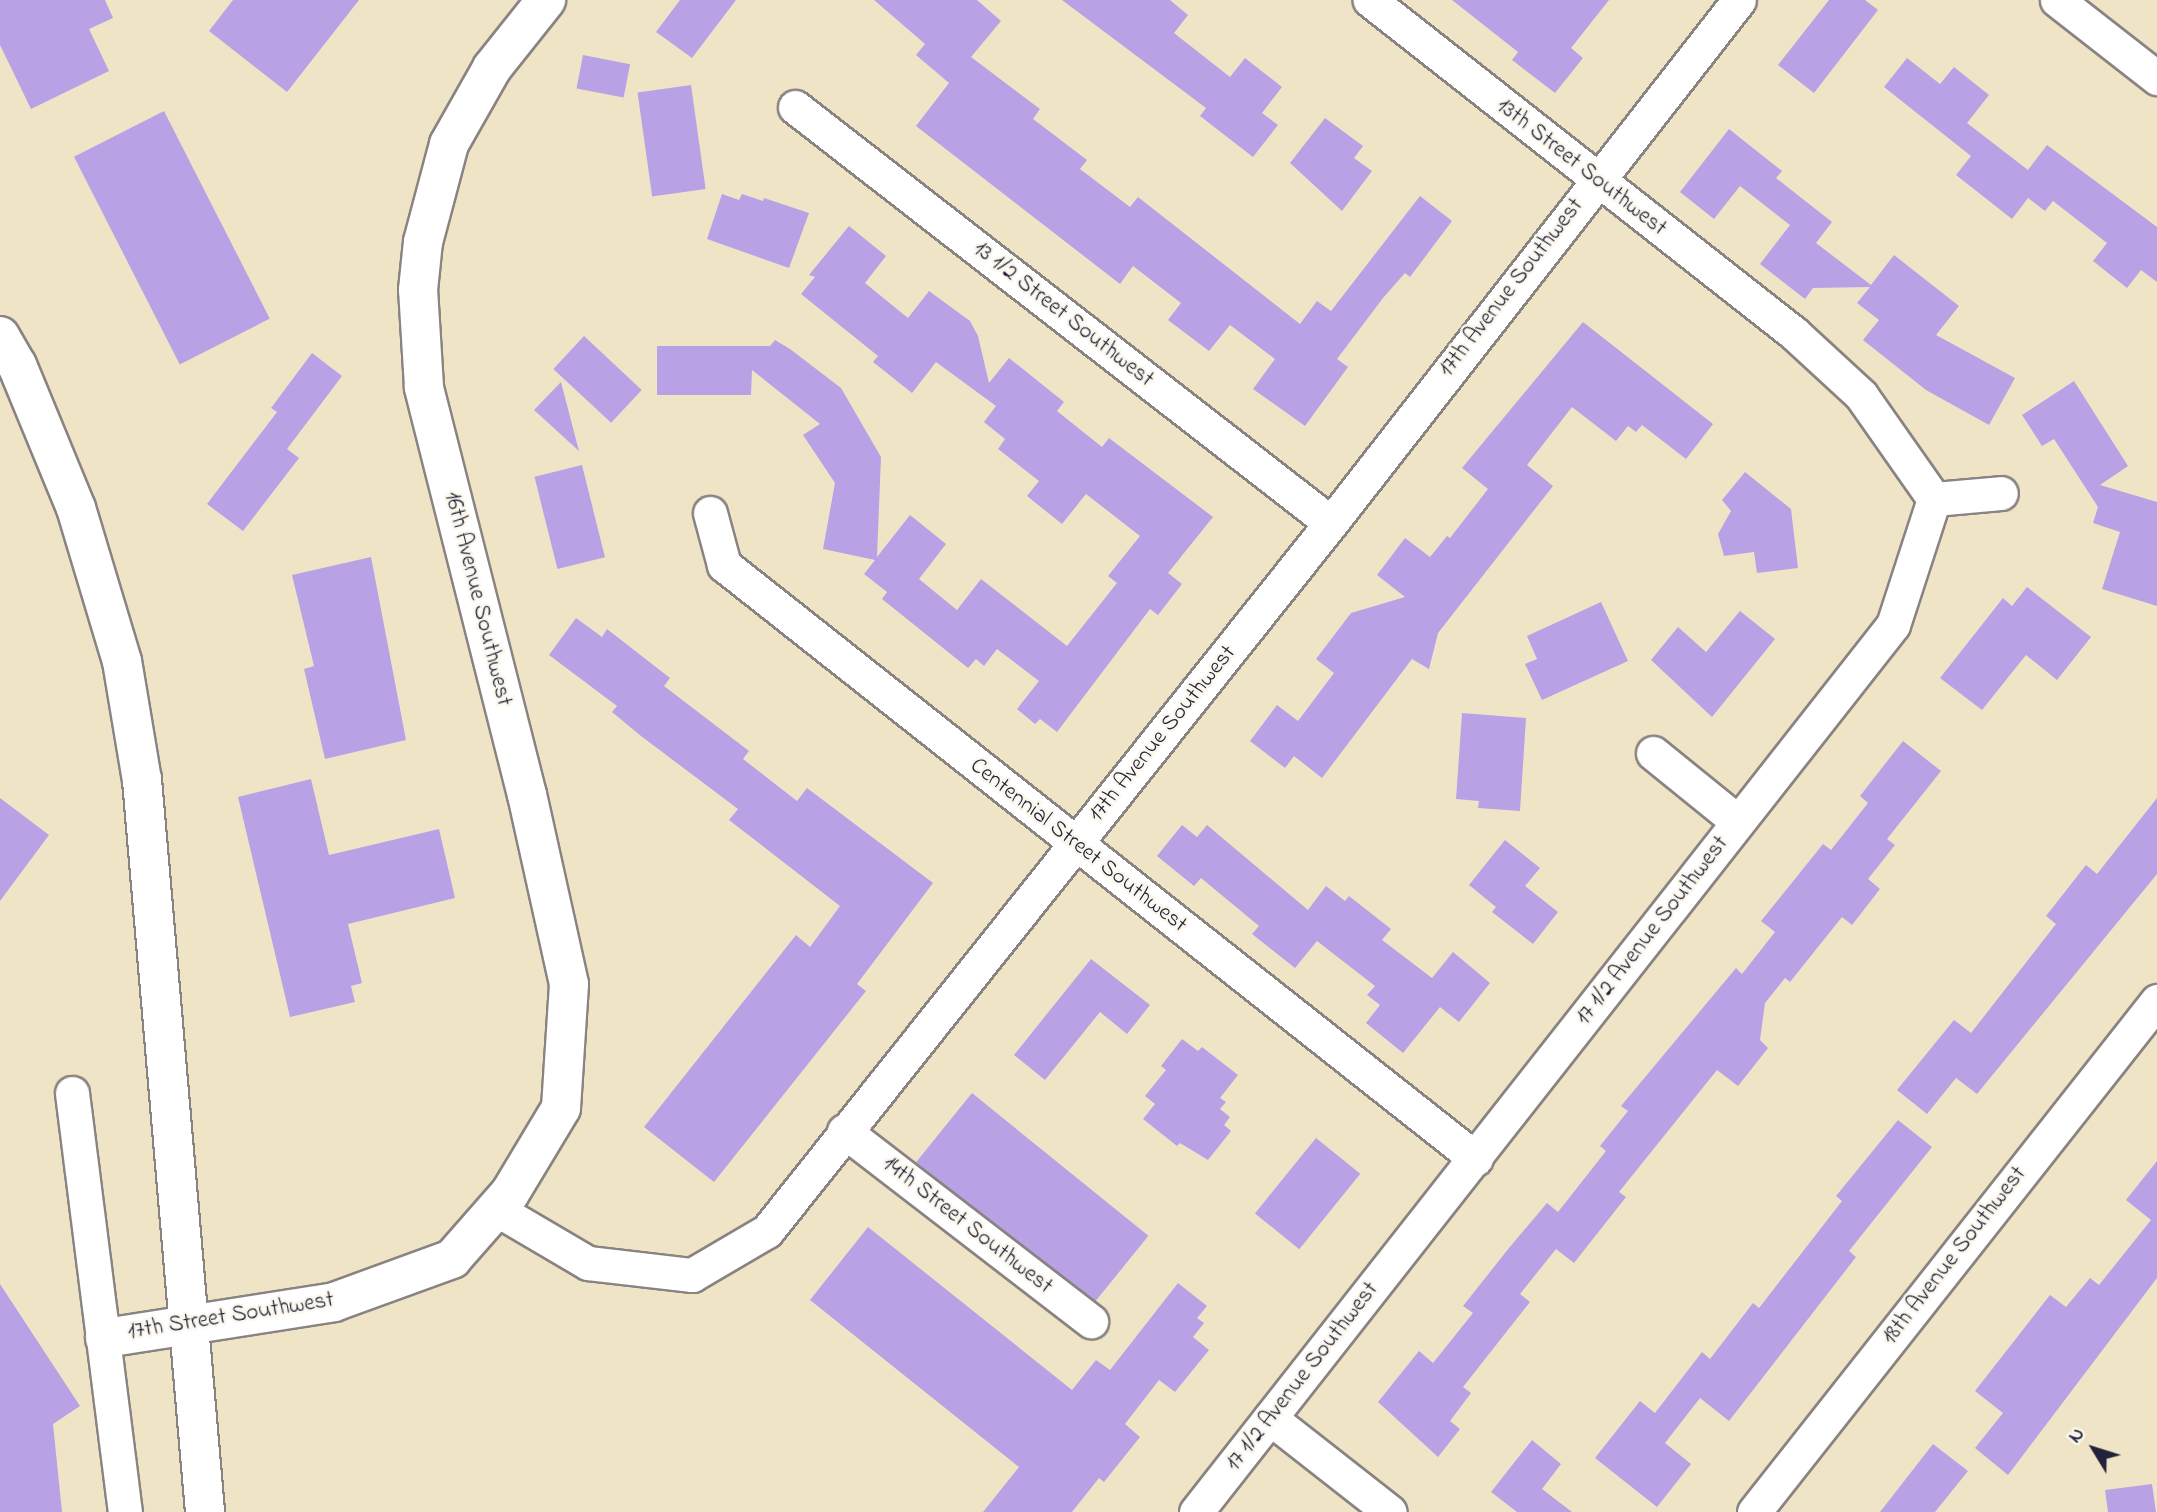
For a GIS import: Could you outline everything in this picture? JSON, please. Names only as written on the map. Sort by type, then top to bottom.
[{"type":"street","name":"16th Avenue Southwest","points":[[496,1209],[561,1108],[569,984],[527,795],[424,387],[418,290],[423,242],[449,144],[492,68],[546,0]]},
{"type":"street","name":"13th Street Southwest","points":[[1370,0],[1595,181],[1795,334],[1861,395],[1934,499]]},
{"type":"street","name":"17th Avenue Southwest","points":[[496,1209],[588,1263],[692,1275],[767,1231],[1331,523],[1595,181],[1739,0]]},
{"type":"street","points":[[2057,0],[2157,78]]},
{"type":"street","name":"13 1/2 Street Southwest","points":[[795,107],[1331,523]]},
{"type":"street","points":[[0,336],[17,365],[75,508],[122,661],[142,780],[191,1324],[205,1512]]},
{"type":"street","points":[[1934,499],[2001,493]]},
{"type":"street","name":"17 1/2 Avenue Southwest","points":[[1196,1512],[1893,625],[1934,499]]},
{"type":"street","name":"Centennial Street Southwest","points":[[710,513],[724,565],[1476,1158]]},
{"type":"street","points":[[1653,752],[1737,821]]},
{"type":"street","name":"18th Avenue Southwest","points":[[1754,1512],[2157,1001]]},
{"type":"street","points":[[72,1093],[125,1512]]},
{"type":"street","name":"14th Street Southwest","points":[[844,1131],[1091,1321]]},
{"type":"street","name":"17th Street Southwest","points":[[105,1338],[334,1302],[452,1259],[496,1209]]},
{"type":"street","points":[[1270,1418],[1390,1512]]},
{"type":"building","points":[[0,0],[105,0],[113,18],[89,29],[109,71],[31,109],[0,45]]},
{"type":"building","points":[[233,0],[359,0],[287,92],[209,31]]},
{"type":"building","points":[[680,0],[736,0],[692,58],[656,32]]},
{"type":"building","points":[[874,0],[977,0],[1001,21],[971,57],[1040,109],[1033,119],[1087,160],[1080,169],[1130,207],[1138,197],[1300,324],[1317,301],[1331,311],[1420,196],[1452,221],[1410,277],[1405,273],[1383,298],[1337,359],[1348,367],[1305,426],[1253,389],[1275,359],[1230,325],[1209,351],[1168,320],[1181,303],[1133,266],[1120,284],[916,126],[949,83],[916,55],[925,44]]},
{"type":"building","points":[[1062,0],[1170,0],[1188,15],[1174,33],[1230,77],[1245,58],[1282,87],[1262,113],[1278,125],[1253,157],[1200,116],[1206,108]]},
{"type":"building","points":[[1452,0],[1609,0],[1571,48],[1583,58],[1555,93],[1512,60],[1518,52]]},
{"type":"building","points":[[1829,0],[1865,0],[1878,10],[1814,93],[1778,65]]},
{"type":"building","points":[[583,55],[630,64],[624,98],[577,88]]},
{"type":"building","points":[[1907,58],[1940,84],[1954,67],[1989,95],[1967,123],[2028,170],[2047,145],[2157,227],[2157,282],[2141,270],[2127,288],[2093,261],[2107,243],[2053,201],[2045,211],[2028,198],[2012,219],[1956,175],[1971,156],[1884,87]]},
{"type":"building","points":[[691,85],[706,189],[652,196],[638,93]]},
{"type":"building","points":[[164,111],[270,319],[180,364],[74,157]]},
{"type":"building","points":[[1325,118],[1363,146],[1354,158],[1372,171],[1342,211],[1290,163]]},
{"type":"building","points":[[1729,129],[1782,171],[1776,178],[1832,222],[1816,243],[1871,285],[1894,255],[1959,306],[1936,335],[2015,378],[1989,425],[1926,390],[1863,340],[1879,320],[1857,303],[1870,287],[1813,288],[1805,299],[1760,264],[1790,225],[1740,186],[1714,219],[1680,192]]},
{"type":"building","points":[[722,194],[739,200],[742,194],[763,201],[764,198],[809,213],[789,268],[707,239]]},
{"type":"building","points":[[849,226],[886,256],[865,283],[908,318],[929,291],[970,321],[978,336],[989,383],[1009,358],[1064,402],[1057,411],[1102,447],[1109,438],[1213,517],[1168,573],[1182,584],[1158,615],[1150,609],[1057,732],[1040,719],[1035,724],[1017,709],[1039,681],[997,649],[984,666],[976,659],[968,668],[882,599],[887,592],[864,574],[875,560],[823,549],[835,483],[803,435],[820,424],[752,370],[751,395],[657,395],[657,346],[770,346],[775,340],[790,349],[841,388],[881,457],[877,557],[910,515],[946,544],[919,579],[957,610],[981,579],[1067,646],[1117,583],[1108,576],[1140,536],[1086,494],[1062,524],[1027,496],[1039,481],[998,449],[1005,439],[984,422],[996,406],[936,362],[912,393],[873,362],[878,356],[801,294],[815,277],[809,275]]},
{"type":"building","points":[[1583,322],[1713,424],[1686,459],[1642,425],[1636,432],[1628,426],[1616,441],[1572,407],[1527,465],[1553,486],[1438,633],[1429,669],[1412,659],[1322,778],[1294,756],[1285,768],[1250,741],[1277,705],[1298,721],[1334,673],[1316,659],[1351,613],[1405,597],[1377,575],[1405,538],[1430,557],[1447,536],[1450,538],[1488,489],[1462,468]]},
{"type":"building","points":[[584,336],[642,390],[611,423],[553,369]]},
{"type":"building","points":[[312,353],[342,376],[287,449],[299,458],[243,531],[207,504],[277,412],[271,408]]},
{"type":"building","points":[[2074,381],[2128,466],[2100,485],[2157,502],[2157,606],[2102,589],[2120,532],[2093,523],[2098,507],[2054,439],[2042,446],[2022,415]]},
{"type":"building","points":[[561,382],[579,451],[534,410]]},
{"type":"building","points":[[582,465],[605,557],[557,569],[534,477]]},
{"type":"building","points":[[1745,472],[1791,509],[1798,568],[1757,573],[1754,552],[1724,556],[1718,534],[1731,511],[1722,500]]},
{"type":"building","points":[[371,557],[406,740],[325,759],[304,669],[314,666],[292,575]]},
{"type":"building","points":[[2027,587],[2091,637],[2057,680],[2026,655],[1982,710],[1940,678],[2003,598],[2012,606]]},
{"type":"building","points":[[1601,602],[1628,661],[1542,700],[1525,664],[1537,659],[1527,636]]},
{"type":"building","points":[[1740,611],[1775,639],[1712,717],[1651,660],[1678,627],[1706,652]]},
{"type":"building","points":[[576,618],[602,637],[607,629],[670,678],[664,686],[749,751],[743,759],[797,801],[807,788],[933,883],[857,984],[866,991],[714,1182],[644,1127],[796,935],[810,947],[840,906],[729,820],[738,809],[641,736],[612,712],[617,706],[549,655]]},
{"type":"building","points":[[1462,713],[1526,718],[1520,811],[1478,808],[1479,801],[1456,799]]},
{"type":"building","points":[[1903,741],[1941,771],[1887,839],[1895,845],[1868,879],[1880,889],[1852,925],[1842,917],[1790,982],[1785,978],[1765,1003],[1760,1040],[1768,1048],[1738,1086],[1717,1070],[1619,1192],[1626,1197],[1574,1263],[1556,1249],[1520,1294],[1530,1302],[1463,1387],[1471,1393],[1450,1421],[1460,1429],[1438,1457],[1378,1402],[1419,1351],[1433,1363],[1473,1313],[1463,1306],[1547,1203],[1558,1212],[1606,1151],[1600,1146],[1628,1111],[1621,1106],[1736,968],[1742,974],[1775,932],[1761,921],[1823,844],[1831,850],[1868,803],[1860,796]]},
{"type":"building","points":[[311,779],[329,855],[439,829],[455,898],[348,924],[362,983],[351,986],[355,1002],[290,1017],[238,797]]},
{"type":"building","points":[[0,798],[49,835],[0,901]]},
{"type":"building","points":[[2157,798],[2157,874],[1977,1094],[1956,1078],[1927,1114],[1897,1090],[1954,1020],[1971,1033],[2056,924],[2046,916],[2086,865],[2097,874]]},
{"type":"building","points":[[1182,825],[1197,837],[1207,825],[1308,910],[1326,886],[1345,901],[1349,896],[1391,929],[1382,940],[1432,978],[1453,952],[1490,983],[1459,1022],[1440,1007],[1403,1053],[1366,1023],[1380,1005],[1367,995],[1375,986],[1317,941],[1295,968],[1252,934],[1259,926],[1201,878],[1194,886],[1157,856]]},
{"type":"building","points":[[1505,840],[1540,868],[1525,886],[1558,912],[1533,944],[1492,912],[1496,907],[1469,885]]},
{"type":"building","points":[[1091,959],[1150,1005],[1127,1034],[1100,1012],[1045,1080],[1014,1055]]},
{"type":"building","points":[[1182,1039],[1198,1051],[1202,1047],[1238,1075],[1220,1098],[1226,1102],[1220,1109],[1230,1117],[1224,1125],[1231,1131],[1208,1160],[1180,1143],[1177,1146],[1143,1119],[1155,1104],[1145,1096],[1166,1070],[1161,1066]]},
{"type":"building","points":[[972,1093],[1148,1236],[1092,1305],[916,1162]]},
{"type":"building","points":[[1898,1120],[1932,1147],[1849,1251],[1856,1257],[1729,1421],[1700,1398],[1665,1443],[1691,1464],[1657,1507],[1595,1458],[1640,1401],[1655,1413],[1702,1352],[1710,1359],[1753,1303],[1759,1308],[1842,1201],[1836,1196]]},
{"type":"building","points":[[1316,1138],[1360,1174],[1299,1249],[1255,1213]]},
{"type":"building","points":[[2157,1161],[2157,1278],[2008,1475],[1975,1448],[2003,1413],[1975,1391],[2050,1295],[2066,1307],[2090,1278],[2099,1285],[2151,1220],[2126,1200]]},
{"type":"building","points":[[868,1227],[1072,1390],[1096,1360],[1110,1370],[1178,1283],[1207,1306],[1197,1318],[1204,1323],[1193,1337],[1209,1350],[1175,1392],[1159,1380],[1125,1424],[1140,1437],[1104,1482],[1099,1478],[1072,1512],[983,1512],[1019,1467],[810,1300]]},
{"type":"building","points":[[0,1284],[80,1406],[53,1424],[62,1512],[0,1512]]},
{"type":"building","points":[[1532,1440],[1561,1464],[1542,1489],[1572,1512],[1517,1512],[1491,1492]]},
{"type":"building","points":[[1933,1444],[1968,1471],[1935,1512],[1880,1512]]},
{"type":"building","points":[[2152,1484],[2156,1512],[2108,1512],[2105,1490]]}]
